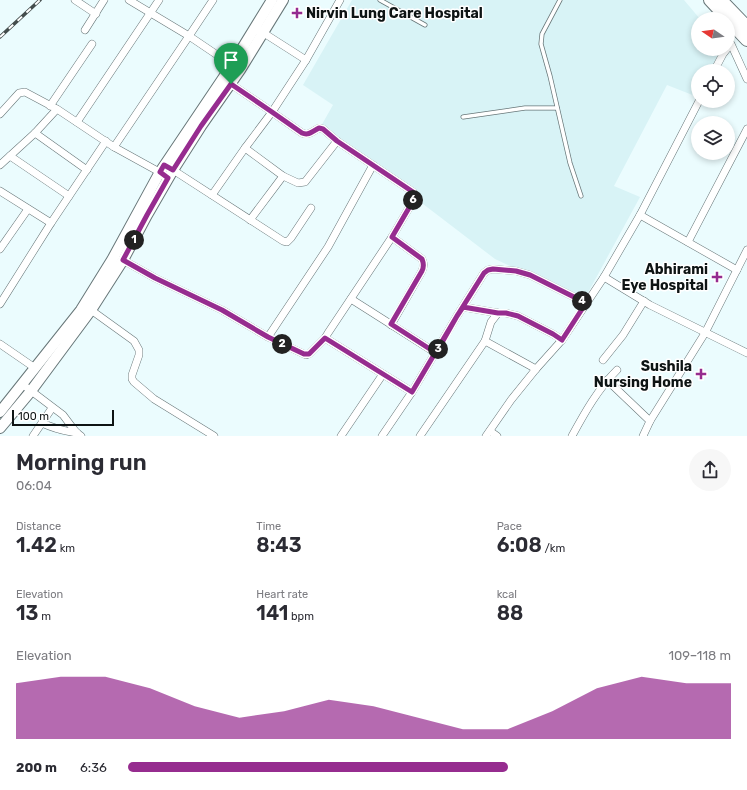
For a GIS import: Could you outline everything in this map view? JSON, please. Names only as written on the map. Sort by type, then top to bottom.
[{"type":"main road","points":[[0,428],[31,391],[91,310],[123,260],[147,215],[166,171],[231,84],[259,30],[272,0]]},
{"type":"main road","points":[[0,412],[81,310],[232,65],[282,0]]},
{"type":"main road","points":[[710,0],[721,12]]},
{"type":"main road","points":[[721,0],[745,34]]},
{"type":"main road","points":[[735,26],[745,34]]},
{"type":"street","points":[[75,0],[96,14]]},
{"type":"street","points":[[85,30],[104,0]]},
{"type":"street","points":[[129,0],[189,36],[232,65]]},
{"type":"street","points":[[77,122],[159,0]]},
{"type":"street","points":[[114,147],[213,0]]},
{"type":"street","points":[[212,195],[244,148],[272,112],[306,60],[340,0]]},
{"type":"street","points":[[259,30],[306,60]]},
{"type":"street","points":[[735,42],[745,34]]},
{"type":"street","points":[[0,165],[35,133],[54,107],[92,44]]},
{"type":"street","points":[[733,56],[747,79]]},
{"type":"street","points":[[123,260],[155,278],[222,310],[268,337],[306,355],[309,354],[325,338],[392,237],[413,201],[413,192],[337,141],[323,129],[319,128],[305,135],[231,84]]},
{"type":"street","points":[[0,114],[20,92],[25,92],[54,107],[114,147],[166,171],[212,195],[279,240],[287,242],[311,208]]},
{"type":"street","points":[[497,436],[488,434],[511,400],[562,340],[604,277],[640,215],[695,108]]},
{"type":"street","points":[[688,242],[747,129]]},
{"type":"street","points":[[35,133],[87,170]]},
{"type":"street","points":[[244,148],[283,176],[298,183],[305,182],[337,141]]},
{"type":"street","points":[[0,304],[51,223],[106,142]]},
{"type":"street","points":[[10,156],[69,196]]},
{"type":"street","points":[[268,337],[328,248],[373,165]]},
{"type":"street","points":[[250,220],[283,176]]},
{"type":"street","points":[[0,192],[51,223]]},
{"type":"street","points":[[0,248],[28,208]]},
{"type":"street","points":[[640,215],[737,270]]},
{"type":"street","points":[[391,324],[424,266],[422,259],[392,237]]},
{"type":"street","points":[[643,436],[650,421],[705,333],[747,250]]},
{"type":"street","points":[[382,436],[412,392],[484,273],[488,270],[516,271],[530,275],[586,303]]},
{"type":"street","points":[[604,277],[644,301],[747,353]]},
{"type":"street","points":[[351,299],[436,353]]},
{"type":"street","points":[[604,360],[644,301]]},
{"type":"street","points":[[463,307],[518,316],[562,340]]},
{"type":"street","points":[[91,310],[134,342],[139,350],[139,355],[132,375],[134,382],[154,399],[214,436]]},
{"type":"street","points":[[420,436],[485,341],[492,322],[498,313]]},
{"type":"street","points":[[325,338],[412,392]]},
{"type":"street","points":[[485,341],[536,369]]},
{"type":"street","points":[[0,344],[35,368]]},
{"type":"street","points":[[572,436],[585,411],[607,380],[617,370]]},
{"type":"street","points":[[341,436],[383,374]]},
{"type":"street","points":[[607,380],[650,421]]},
{"type":"street","points":[[22,384],[63,415],[79,434]]},
{"type":"street","points":[[33,436],[52,408]]},
{"type":"street","points":[[42,423],[53,432],[79,434]]},
{"type":"lane","points":[[380,0],[425,25]]},
{"type":"lane","points":[[560,0],[542,34],[541,44],[570,163],[581,196]]},
{"type":"lane","points":[[463,117],[525,108],[557,108]]},
{"type":"shaded area","points":[[352,0],[684,0],[694,12],[691,12],[691,56],[718,56],[713,64],[691,64],[691,94],[667,85],[614,186],[640,197],[584,300],[495,259],[321,126],[333,105],[303,85]]},
{"type":"railway","points":[[0,37],[40,0]]},
{"type":"place","name":"Nirvin Lung Care Hospital","points":[[297,13]]},
{"type":"place","name":"Abhirami Eye Hospital","points":[[717,277]]},
{"type":"place","name":"Sushila Nursing Home","points":[[701,374]]},
{"type":"route","points":[[231,84],[201,126],[173,170],[164,165],[160,172],[168,178],[123,260],[155,278],[222,310],[268,337],[306,355],[309,354],[325,338],[412,392],[436,353],[463,307],[518,316],[562,340],[586,303],[530,275],[516,271],[493,269],[484,273],[457,316],[436,353],[391,324],[424,266],[422,259],[392,237],[413,201],[413,192],[337,141],[323,129],[319,128],[305,135],[231,84]]}]
